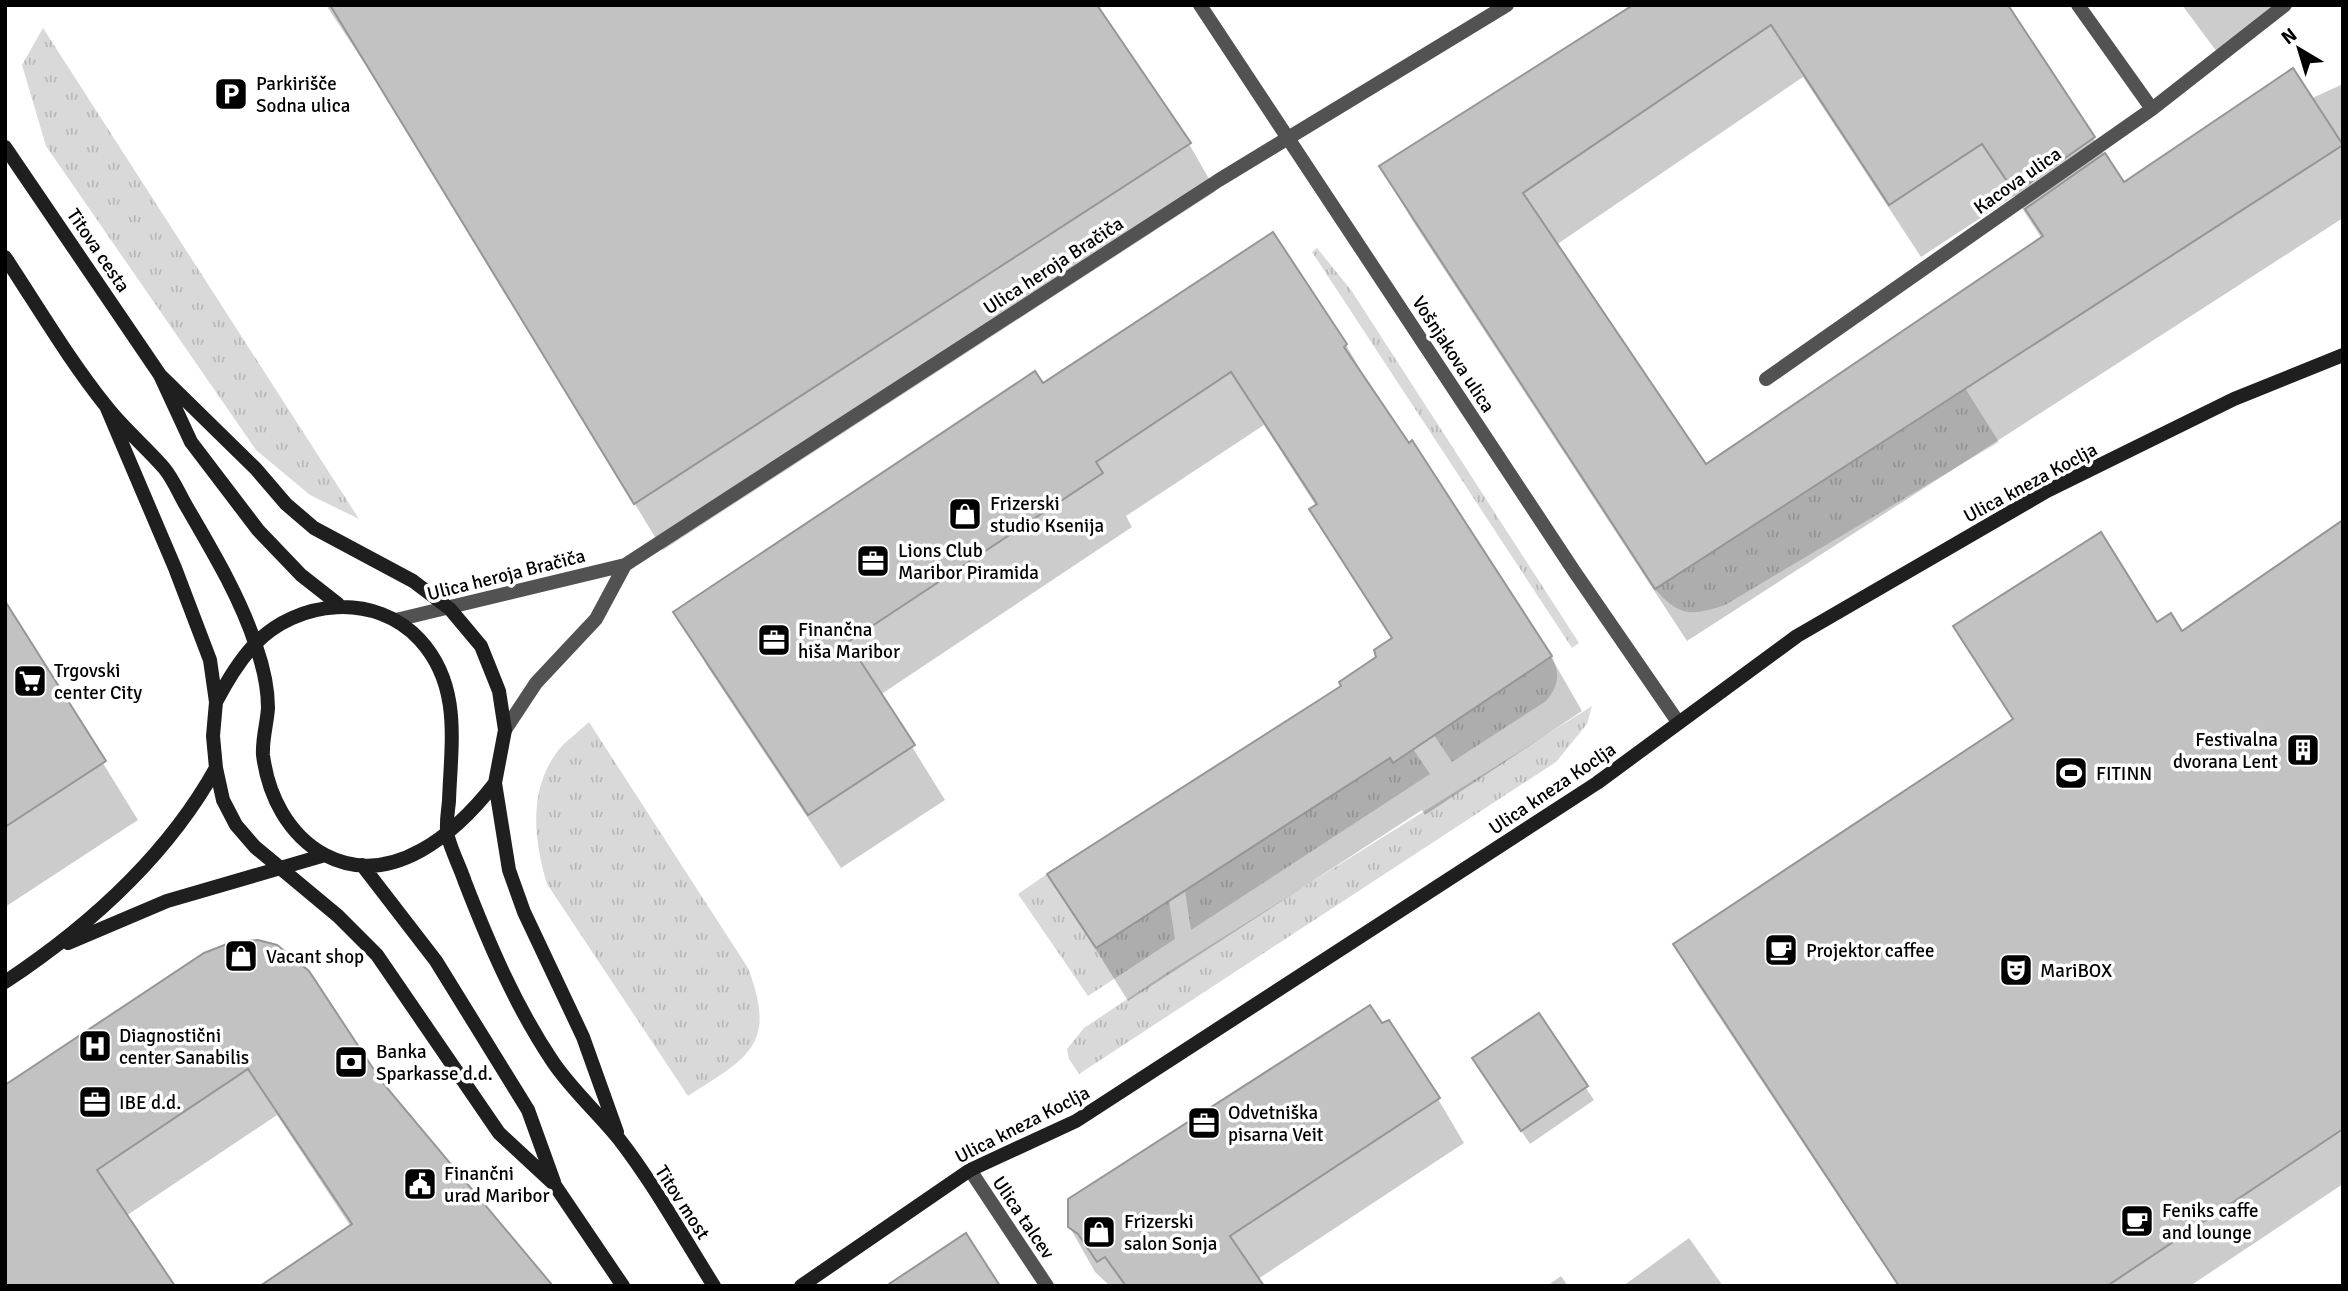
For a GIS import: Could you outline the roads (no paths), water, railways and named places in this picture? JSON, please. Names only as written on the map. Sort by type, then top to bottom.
[{"type":"main road","name":"Titova cesta","points":[[5,147],[160,375]]},
{"type":"main road","points":[[5,257],[106,407],[166,470],[205,540],[256,643],[266,678],[268,709],[263,754],[269,782],[279,810],[300,834],[325,855],[362,865],[394,861],[418,853],[447,835],[473,811],[495,783]]},
{"type":"main road","name":"Ulica kneza Koclja","points":[[800,1286],[970,1170],[1076,1121],[1597,783],[1797,636],[2047,491],[2234,399],[2343,355]]},
{"type":"main road","points":[[160,375],[256,469],[286,504],[314,528],[413,582],[450,609],[481,646],[499,691],[505,730],[495,783],[509,870],[524,912],[583,1037],[620,1140]]},
{"type":"main road","points":[[160,375],[191,442],[258,530],[301,575],[338,604]]},
{"type":"main road","points":[[106,407],[175,568],[210,660],[216,702],[213,736],[216,768],[223,800],[236,825],[280,869],[338,916],[377,955],[499,1133],[554,1184],[623,1286]]},
{"type":"main road","points":[[216,702],[229,676],[256,643],[278,626],[338,604],[366,608],[396,620],[419,639],[440,667],[450,696],[453,731],[447,835],[473,902],[519,1004],[554,1064],[620,1140]]},
{"type":"main road","points":[[57,948],[179,828],[216,768]]},
{"type":"main road","points":[[5,982],[57,948],[167,901],[325,855]]},
{"type":"main road","points":[[362,865],[436,961],[528,1110],[554,1184]]},
{"type":"main road","name":"Titov most","points":[[620,1140],[714,1286]]},
{"type":"street","name":"Vošnjakova ulica","points":[[1200,5],[1574,571],[1678,722]]},
{"type":"street","name":"Ulica heroja Bračiča","points":[[396,620],[625,565],[1219,180],[1507,5]]},
{"type":"street","points":[[2078,5],[2152,109]]},
{"type":"street","name":"Kacova ulica","points":[[1766,379],[2152,109],[2285,5]]},
{"type":"street","name":"Ulica heroja Bračiča","points":[[505,730],[536,683],[564,649],[597,619],[625,565]]},
{"type":"street","name":"Ulica talcev","points":[[970,1170],[1047,1286]]},
{"type":"place","name":"Parkirišče Sodna ulica","points":[[231,94]]},
{"type":"place","name":"Frizerski studio Ksenija","points":[[965,514]]},
{"type":"place","name":"Lions Club Maribor Piramida","points":[[873,561]]},
{"type":"place","name":"Finančna hiša Maribor","points":[[774,640]]},
{"type":"place","name":"Trgovski center City","points":[[30,681]]},
{"type":"place","name":"Festivalna dvorana Lent","points":[[2303,750]]},
{"type":"place","name":"FITINN","points":[[2071,773]]},
{"type":"place","name":"Projektor caffee","points":[[1781,950]]},
{"type":"place","name":"Vacant shop","points":[[241,956]]},
{"type":"place","name":"MariBOX","points":[[2016,970]]},
{"type":"place","name":"Diagnostični center Sanabilis","points":[[95,1046]]},
{"type":"place","name":"Banka Sparkasse d.d.","points":[[351,1062]]},
{"type":"place","name":"IBE d.d.","points":[[95,1102]]},
{"type":"place","name":"Odvetniška pisarna Veit","points":[[1204,1123]]},
{"type":"place","name":"Finančni urad Maribor","points":[[420,1184]]},
{"type":"place","name":"Feniks caffe and lounge","points":[[2137,1221]]},
{"type":"place","name":"Frizerski salon Sonja","points":[[1099,1232]]}]
